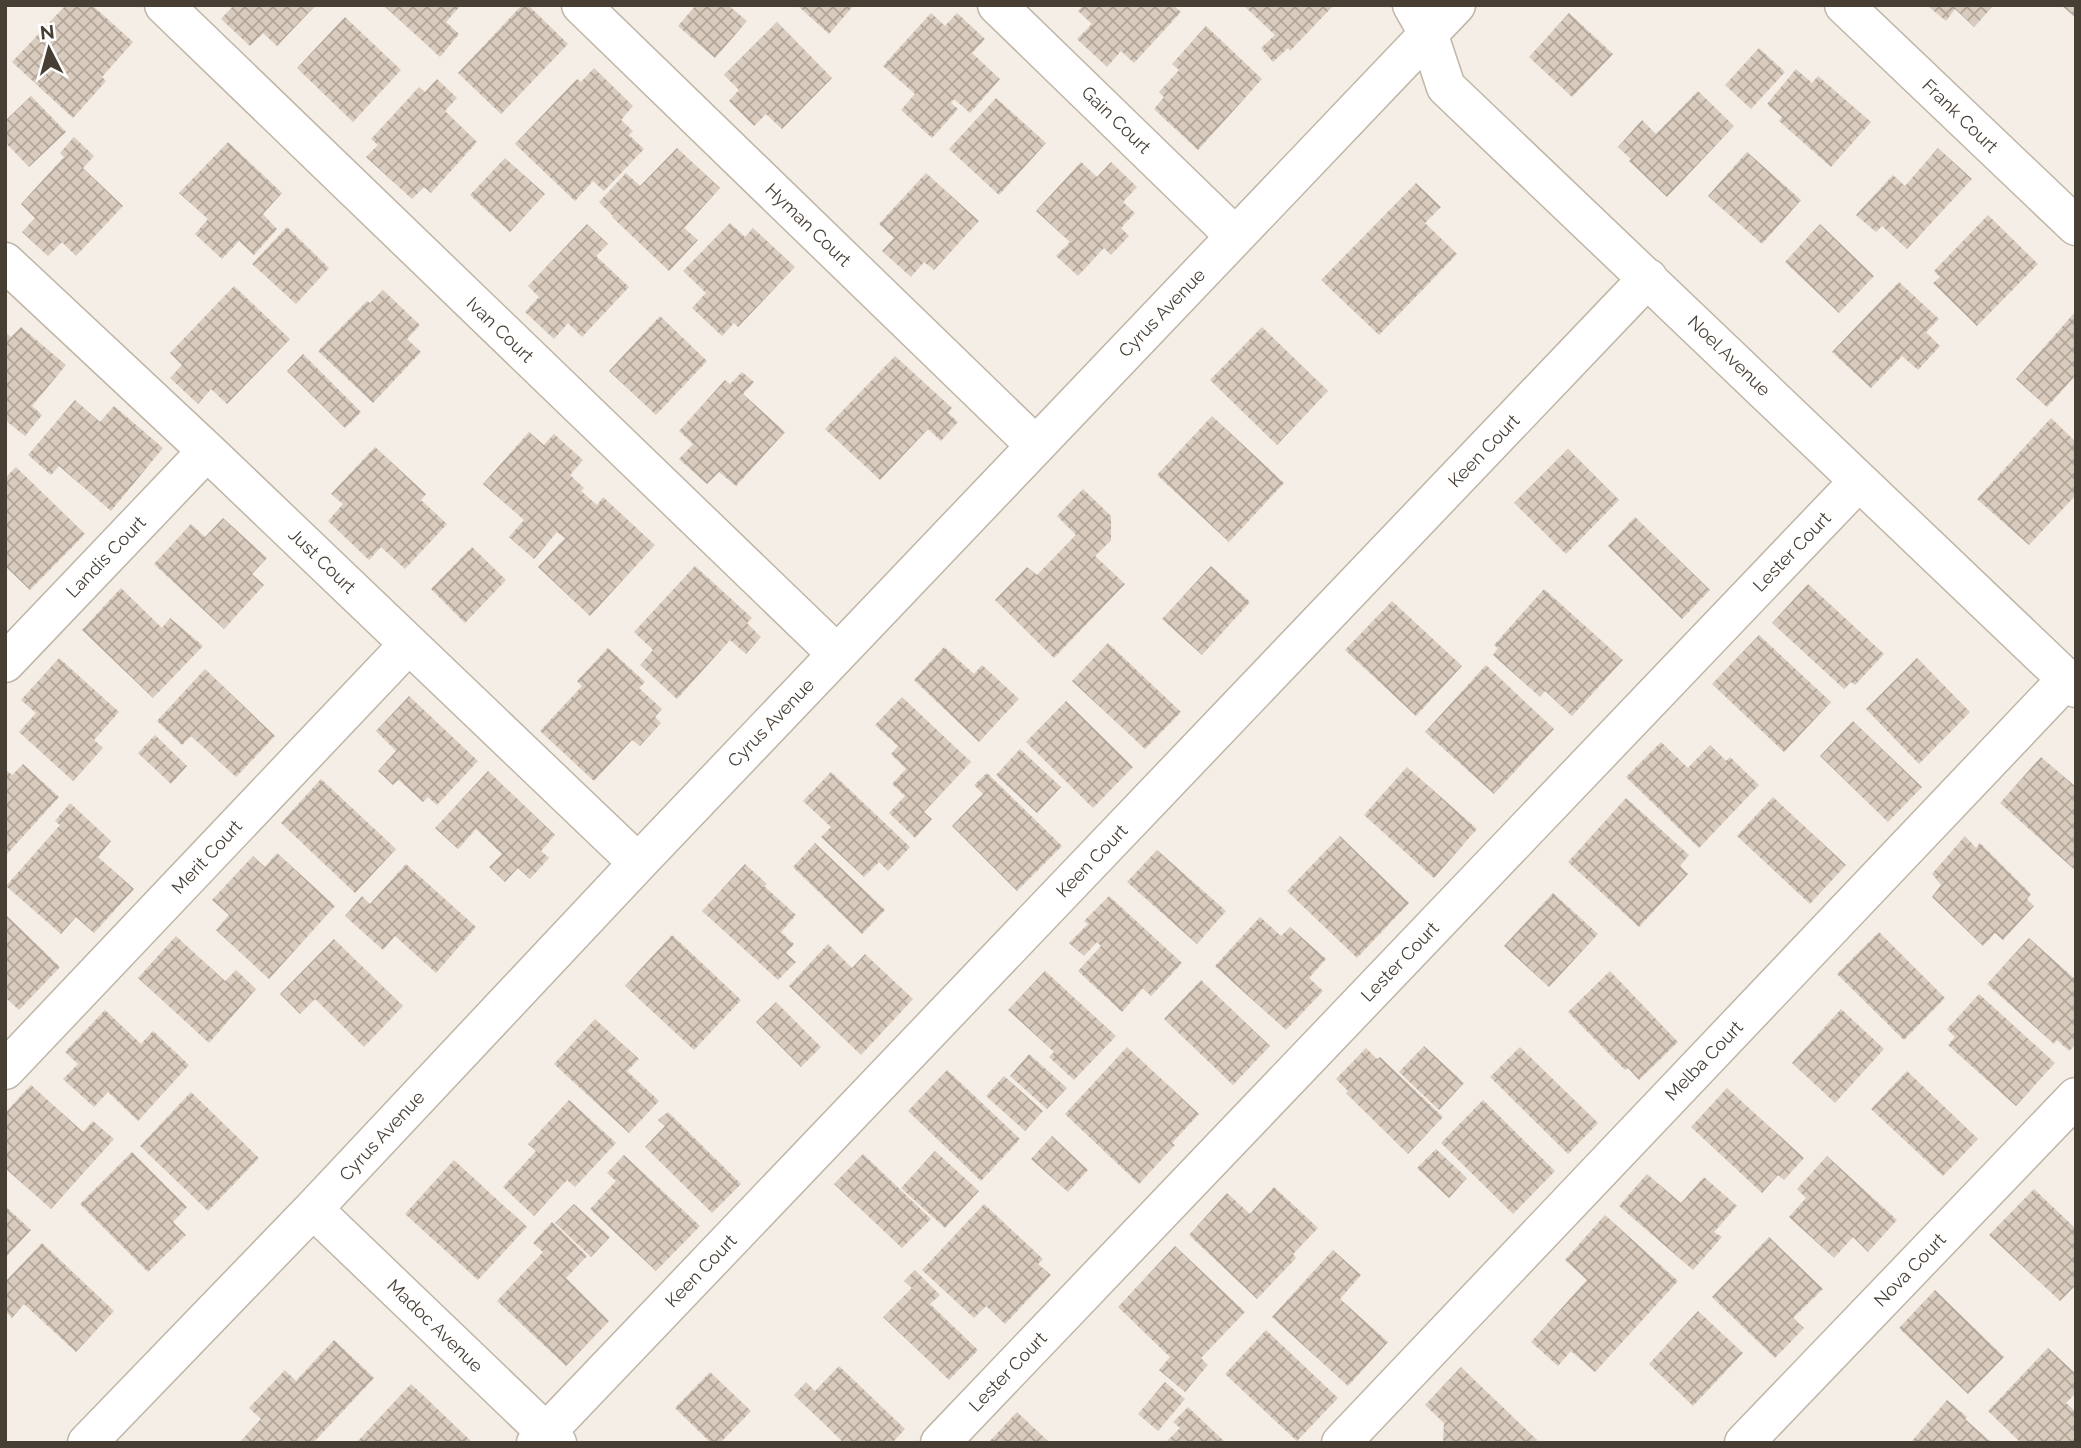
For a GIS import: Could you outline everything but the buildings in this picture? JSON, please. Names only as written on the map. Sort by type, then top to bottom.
[{"type":"street","name":"Ivan Court","points":[[164,5],[837,654]]},
{"type":"street","name":"Hyman Court","points":[[581,5],[1035,445]]},
{"type":"street","name":"Gain Court","points":[[997,5],[1236,236]]},
{"type":"street","name":"Cyrus Avenue","points":[[88,1443],[1236,236],[1420,19],[1455,5]]},
{"type":"street","name":"Frank Court","points":[[1844,5],[2076,226]]},
{"type":"street","name":"Noel Avenue","points":[[1420,19],[1446,87],[2071,684]]},
{"type":"street","name":"Just Court","points":[[6,264],[207,451],[638,863]]},
{"type":"street","name":"Keen Court","points":[[546,1439],[1648,278]]},
{"type":"street","name":"Landis Court","points":[[5,663],[207,451]]},
{"type":"street","name":"Lester Court","points":[[940,1443],[1859,481]]},
{"type":"street","name":"Merit Court","points":[[5,1070],[409,644]]},
{"type":"street","name":"Melba Court","points":[[1341,1443],[2071,684]]},
{"type":"street","name":"Nova Court","points":[[1744,1443],[2076,1097]]},
{"type":"street","name":"Madoc Avenue","points":[[313,1209],[546,1439]]}]
